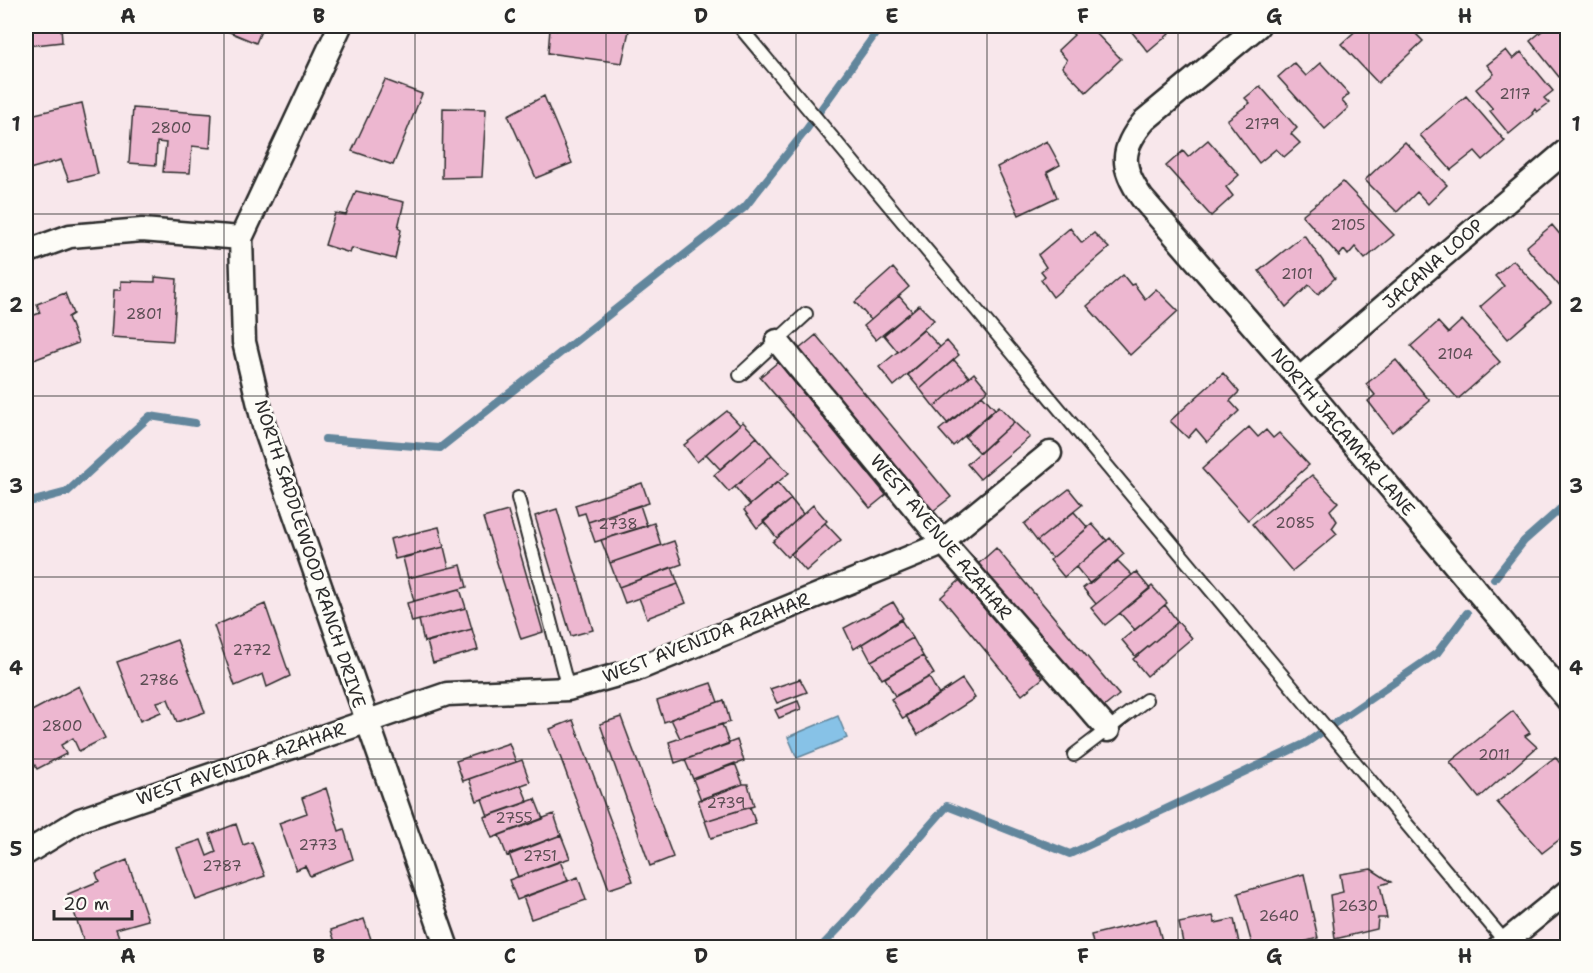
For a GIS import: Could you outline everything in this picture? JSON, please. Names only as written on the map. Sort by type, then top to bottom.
[{"type":"street","name":"NORTH SADDLEWOOD RANCH DRIVE","points":[[340,26],[241,238],[244,342],[264,426],[447,948]]},
{"type":"street","name":"NORTH JACAMAR LANE","points":[[1258,26],[1145,120],[1132,135],[1127,146],[1126,161],[1131,183],[1568,700]]},
{"type":"street","name":"JACANA LOOP","points":[[1299,379],[1568,149]]},
{"type":"street","points":[[26,252],[70,236],[142,230],[241,238]]},
{"type":"street","name":"WEST AVENUE AZAHAR","points":[[777,341],[942,541],[1108,730]]},
{"type":"street","name":"WEST AVENIDA AZAHAR","points":[[26,854],[80,820],[447,694],[568,689],[635,670],[935,547],[1050,453]]},
{"type":"street","points":[[1505,946],[1568,891]]},
{"type":"lane","points":[[739,26],[1505,946]]},
{"type":"lane","points":[[740,375],[806,314]]},
{"type":"lane","points":[[518,498],[568,689]]},
{"type":"lane","points":[[1074,755],[1146,700]]},
{"type":"water","points":[[838,716],[847,738],[797,758],[788,737]]},
{"type":"building","points":[[26,26],[61,26],[62,42],[26,46]]},
{"type":"building","points":[[215,26],[263,26],[256,43]]},
{"type":"building","points":[[562,26],[630,26],[622,63],[548,53],[550,29],[561,30]]},
{"type":"building","points":[[1074,26],[1089,26],[1121,59],[1086,92],[1062,67],[1067,60],[1058,50],[1074,35],[1069,30]]},
{"type":"building","points":[[1127,26],[1161,26],[1169,34],[1148,52]]},
{"type":"building","points":[[1361,26],[1408,26],[1423,41],[1378,83],[1341,44]]},
{"type":"building","points":[[1548,26],[1568,26],[1568,71],[1559,77],[1530,41]]},
{"type":"building","points":[[1506,50],[1513,59],[1521,52],[1553,91],[1544,98],[1549,103],[1537,112],[1535,109],[1533,114],[1509,134],[1490,111],[1493,109],[1476,89],[1494,74],[1487,65]]},
{"type":"building","points":[[1294,63],[1306,76],[1321,63],[1349,94],[1342,101],[1348,108],[1325,129],[1278,77]]},
{"type":"building","points":[[385,80],[422,94],[393,165],[352,151]]},
{"type":"building","points":[[1260,86],[1297,128],[1291,134],[1300,143],[1284,157],[1276,149],[1259,163],[1227,120],[1250,103],[1245,98]]},
{"type":"building","points":[[544,96],[572,163],[536,178],[508,115]]},
{"type":"building","points":[[1466,96],[1505,141],[1483,160],[1475,151],[1451,170],[1420,135]]},
{"type":"building","points":[[82,103],[98,174],[69,181],[61,160],[26,170],[26,116]]},
{"type":"building","points":[[133,108],[212,114],[210,148],[192,146],[190,173],[163,172],[166,143],[157,142],[156,165],[129,163]]},
{"type":"building","points":[[443,108],[486,109],[482,177],[442,178]]},
{"type":"building","points":[[1208,140],[1239,175],[1226,187],[1233,196],[1211,216],[1166,166],[1183,151],[1188,157]]},
{"type":"building","points":[[1047,141],[1060,165],[1047,172],[1057,197],[1019,215],[997,167]]},
{"type":"building","points":[[1405,142],[1447,185],[1428,204],[1417,192],[1397,212],[1365,180]]},
{"type":"building","points":[[1343,182],[1394,235],[1365,259],[1355,247],[1348,255],[1344,250],[1339,256],[1302,215]]},
{"type":"building","points":[[356,191],[404,202],[398,228],[401,230],[395,259],[352,248],[350,253],[325,245],[335,213],[346,215]]},
{"type":"building","points":[[1552,225],[1563,238],[1568,234],[1568,296],[1526,247]]},
{"type":"building","points":[[1070,228],[1082,243],[1094,233],[1109,248],[1053,297],[1041,280],[1045,276],[1041,271],[1046,267],[1038,255]]},
{"type":"building","points":[[1304,235],[1335,278],[1318,294],[1309,285],[1286,307],[1259,271]]},
{"type":"building","points":[[1513,260],[1551,302],[1508,339],[1480,307],[1504,286],[1495,276]]},
{"type":"building","points":[[893,268],[909,287],[871,320],[855,302]]},
{"type":"building","points":[[1123,275],[1131,285],[1134,284],[1145,299],[1156,289],[1178,311],[1130,355],[1087,306]]},
{"type":"building","points":[[155,277],[177,279],[173,341],[111,337],[114,290],[121,290],[121,281],[155,282]]},
{"type":"building","points":[[65,293],[73,314],[68,317],[78,343],[31,361],[26,348],[26,318],[40,313],[37,304]]},
{"type":"building","points":[[899,296],[912,311],[876,340],[864,326]]},
{"type":"building","points":[[919,305],[934,320],[898,352],[884,335]]},
{"type":"building","points":[[1462,320],[1500,362],[1458,399],[1411,346],[1438,322],[1448,333]]},
{"type":"building","points":[[924,330],[940,347],[894,386],[879,367]]},
{"type":"building","points":[[816,335],[951,497],[933,511],[798,350]]},
{"type":"building","points":[[947,341],[959,355],[920,389],[908,375]]},
{"type":"building","points":[[954,360],[969,377],[934,407],[920,389]]},
{"type":"building","points":[[1396,360],[1430,401],[1392,432],[1368,401],[1375,395],[1366,384]]},
{"type":"building","points":[[778,362],[886,495],[870,508],[760,377]]},
{"type":"building","points":[[974,373],[988,390],[948,424],[934,407]]},
{"type":"building","points":[[1223,373],[1239,392],[1230,401],[1239,411],[1207,442],[1196,429],[1188,438],[1170,421]]},
{"type":"building","points":[[982,395],[995,409],[953,446],[939,430]]},
{"type":"building","points":[[999,406],[1014,422],[980,453],[965,437]]},
{"type":"building","points":[[727,411],[740,425],[697,462],[684,445]]},
{"type":"building","points":[[743,422],[757,437],[720,469],[706,454]]},
{"type":"building","points":[[1014,422],[1030,437],[980,479],[967,464]]},
{"type":"building","points":[[1249,427],[1258,437],[1266,430],[1273,438],[1279,433],[1309,465],[1248,520],[1202,469]]},
{"type":"building","points":[[757,437],[772,455],[729,492],[714,475]]},
{"type":"building","points":[[772,455],[789,473],[750,505],[735,487]]},
{"type":"building","points":[[1312,475],[1338,502],[1330,510],[1337,521],[1332,528],[1337,534],[1292,571],[1252,524]]},
{"type":"building","points":[[777,482],[791,499],[757,528],[744,510]]},
{"type":"building","points":[[642,483],[649,503],[588,522],[585,513],[578,515],[575,505]]},
{"type":"building","points":[[1069,489],[1082,505],[1037,541],[1024,524]]},
{"type":"building","points":[[791,499],[803,514],[777,538],[763,521]]},
{"type":"building","points":[[640,505],[647,526],[595,542],[588,522]]},
{"type":"building","points":[[813,505],[827,521],[787,557],[773,542]]},
{"type":"building","points":[[557,509],[593,630],[571,636],[535,516]]},
{"type":"building","points":[[508,511],[543,632],[521,639],[483,518]]},
{"type":"building","points":[[1074,512],[1088,528],[1052,558],[1037,541]]},
{"type":"building","points":[[654,523],[661,545],[610,563],[601,540]]},
{"type":"building","points":[[825,523],[841,540],[806,571],[791,554]]},
{"type":"building","points":[[1092,524],[1107,541],[1064,577],[1050,560]]},
{"type":"building","points":[[439,527],[444,547],[395,559],[390,539]]},
{"type":"building","points":[[1110,538],[1124,554],[1090,584],[1076,567]]},
{"type":"building","points":[[674,541],[682,564],[619,587],[610,563]]},
{"type":"building","points":[[444,547],[449,568],[408,578],[403,558]]},
{"type":"building","points":[[996,548],[1119,695],[1100,710],[978,564]]},
{"type":"building","points":[[1118,561],[1132,575],[1096,604],[1083,588]]},
{"type":"building","points":[[461,565],[467,587],[414,601],[408,578]]},
{"type":"building","points":[[672,567],[678,584],[625,603],[619,587]]},
{"type":"building","points":[[1136,572],[1150,589],[1105,625],[1091,608]]},
{"type":"building","points":[[960,580],[1043,678],[1022,695],[941,597]]},
{"type":"building","points":[[678,584],[686,603],[647,618],[639,598]]},
{"type":"building","points":[[1152,586],[1167,603],[1135,630],[1120,613]]},
{"type":"building","points":[[460,589],[466,608],[412,622],[407,603]]},
{"type":"building","points":[[893,602],[903,618],[854,649],[844,628]]},
{"type":"building","points":[[265,604],[290,676],[267,687],[263,674],[235,686],[214,626]]},
{"type":"building","points":[[1165,605],[1178,622],[1136,657],[1122,640]]},
{"type":"building","points":[[466,608],[472,629],[424,642],[419,620]]},
{"type":"building","points":[[901,620],[913,638],[871,661],[862,644]]},
{"type":"building","points":[[1178,622],[1192,638],[1147,676],[1133,659]]},
{"type":"building","points":[[472,629],[478,650],[433,663],[427,642]]},
{"type":"building","points":[[913,638],[923,656],[882,679],[871,661]]},
{"type":"building","points":[[177,640],[205,712],[177,722],[168,699],[157,702],[161,712],[140,721],[117,662]]},
{"type":"building","points":[[923,656],[934,674],[895,696],[885,678]]},
{"type":"building","points":[[929,677],[939,695],[903,719],[891,699]]},
{"type":"building","points":[[800,679],[807,692],[777,703],[770,689]]},
{"type":"building","points":[[962,679],[975,698],[918,735],[906,716]]},
{"type":"building","points":[[711,683],[718,702],[664,722],[657,701]]},
{"type":"building","points":[[79,686],[105,738],[79,751],[73,738],[61,745],[66,754],[37,769],[26,748],[26,714]]},
{"type":"building","points":[[724,700],[730,722],[680,738],[671,719]]},
{"type":"building","points":[[798,701],[801,709],[779,718],[775,710]]},
{"type":"building","points":[[1513,711],[1530,733],[1525,736],[1537,747],[1479,798],[1450,762]]},
{"type":"building","points":[[621,717],[673,857],[650,866],[600,724]]},
{"type":"building","points":[[573,720],[633,881],[609,889],[550,729]]},
{"type":"building","points":[[722,724],[729,744],[675,763],[669,742]]},
{"type":"building","points":[[737,740],[744,761],[693,779],[685,760]]},
{"type":"building","points":[[509,743],[516,762],[463,781],[456,761]]},
{"type":"building","points":[[1555,757],[1568,773],[1568,787],[1563,791],[1568,796],[1568,833],[1542,853],[1497,802]]},
{"type":"building","points":[[522,760],[530,782],[477,801],[469,779]]},
{"type":"building","points":[[735,763],[743,784],[701,800],[693,779]]},
{"type":"building","points":[[748,784],[754,806],[705,821],[698,800]]},
{"type":"building","points":[[521,785],[528,802],[488,816],[482,799]]},
{"type":"building","points":[[326,788],[339,831],[344,829],[353,859],[310,876],[305,866],[296,870],[279,823],[307,813],[302,798]]},
{"type":"building","points":[[535,799],[543,819],[492,838],[484,817]]},
{"type":"building","points":[[750,807],[756,824],[711,838],[705,821]]},
{"type":"building","points":[[554,814],[561,835],[507,856],[499,835]]},
{"type":"building","points":[[236,824],[243,845],[252,842],[265,876],[196,900],[177,848],[201,840],[207,856],[216,852],[210,834]]},
{"type":"building","points":[[561,835],[570,858],[518,877],[509,854]]},
{"type":"building","points":[[127,860],[148,920],[116,929],[119,937],[93,948],[86,948],[68,894],[99,881],[96,873]]},
{"type":"building","points":[[560,861],[568,881],[517,900],[509,880]]},
{"type":"building","points":[[1371,869],[1391,882],[1380,885],[1387,918],[1378,918],[1377,929],[1335,939],[1330,895],[1343,892],[1340,874]]},
{"type":"building","points":[[1304,874],[1318,938],[1292,945],[1291,948],[1253,948],[1238,893]]},
{"type":"building","points":[[578,877],[586,900],[531,919],[523,897]]},
{"type":"building","points":[[1213,916],[1215,923],[1234,919],[1240,948],[1184,948],[1179,923]]},
{"type":"building","points":[[364,919],[374,948],[318,948],[335,942],[331,930]]},
{"type":"building","points":[[1156,919],[1164,948],[1094,948],[1091,935]]},
{"type":"waterway","points":[[325,439],[440,448],[745,207],[806,130],[881,26]]},
{"type":"waterway","points":[[26,503],[67,492],[150,416],[195,423]]},
{"type":"waterway","points":[[1494,579],[1524,541],[1568,502]]},
{"type":"waterway","points":[[820,948],[947,806],[1070,854],[1306,743],[1437,653],[1467,613]]}]
